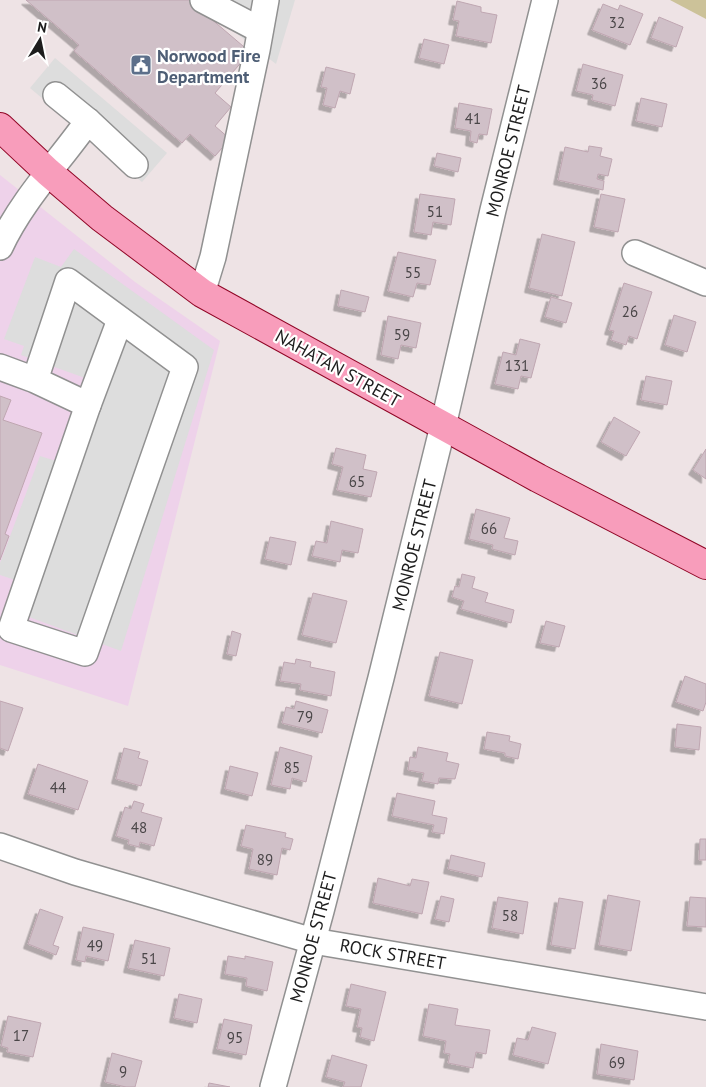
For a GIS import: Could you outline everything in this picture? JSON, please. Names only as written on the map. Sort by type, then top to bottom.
[{"type":"main road","name":"NAHATAN STREET","points":[[0,127],[48,172],[102,218],[202,293],[538,478],[706,565]]},
{"type":"street","points":[[203,0],[260,30]]},
{"type":"street","points":[[202,293],[213,258],[266,0]]},
{"type":"street","name":"MONROE STREET","points":[[273,1087],[381,678],[545,0]]},
{"type":"street","points":[[56,95],[135,165]]},
{"type":"street","points":[[0,247],[20,211],[88,122]]},
{"type":"street","points":[[635,253],[706,283]]},
{"type":"street","points":[[35,380],[68,282],[185,367],[85,653],[5,629],[120,320]]},
{"type":"street","points":[[0,367],[35,380],[88,405]]},
{"type":"street","name":"ROCK STREET","points":[[0,846],[75,872],[313,941],[706,1007]]},
{"type":"shaded area","points":[[193,0],[295,0],[276,64]]},
{"type":"shaded area","points":[[670,0],[706,0],[706,19]]},
{"type":"shaded area","points":[[55,58],[167,153],[142,182],[30,88]]},
{"type":"shaded area","points":[[0,175],[135,282],[220,341],[128,706],[0,665]]},
{"type":"shaded area","points":[[74,249],[214,350],[121,651],[29,617],[39,588],[0,575],[0,563],[40,456],[56,461],[85,378],[21,355],[24,346],[4,339],[35,257],[61,267]]},
{"type":"building","points":[[26,0],[189,0],[250,52],[215,93],[231,107],[215,126],[230,139],[215,156],[190,134],[182,143],[74,51],[79,45]]},
{"type":"building","points":[[457,1],[481,7],[481,12],[497,15],[491,43],[456,36],[459,21],[453,20]]},
{"type":"building","points":[[603,4],[618,10],[620,5],[643,14],[630,45],[592,30]]},
{"type":"building","points":[[659,17],[683,27],[676,47],[651,38]]},
{"type":"building","points":[[424,39],[449,45],[444,64],[419,58]]},
{"type":"building","points":[[583,64],[623,75],[615,106],[592,100],[593,95],[576,91]]},
{"type":"building","points":[[326,67],[355,74],[350,94],[340,91],[335,108],[323,105],[327,88],[321,87]]},
{"type":"building","points":[[641,98],[667,104],[662,127],[636,121]]},
{"type":"building","points":[[459,103],[492,109],[487,135],[479,134],[477,143],[470,141],[471,131],[455,128]]},
{"type":"building","points":[[589,146],[602,148],[600,156],[612,159],[608,176],[598,174],[597,179],[604,181],[603,190],[558,180],[565,147],[588,152]]},
{"type":"building","points":[[437,153],[461,158],[458,172],[434,166]]},
{"type":"building","points":[[420,194],[455,199],[451,225],[433,222],[431,235],[414,232]]},
{"type":"building","points":[[601,194],[625,199],[618,232],[594,227]]},
{"type":"building","points":[[542,234],[575,242],[562,296],[529,288]]},
{"type":"building","points":[[398,252],[436,260],[430,285],[417,283],[413,297],[388,291]]},
{"type":"building","points":[[624,283],[652,292],[637,339],[629,336],[626,345],[611,340],[614,331],[609,330]]},
{"type":"building","points":[[341,290],[369,297],[365,312],[338,306]]},
{"type":"building","points":[[551,297],[572,303],[566,323],[545,317]]},
{"type":"building","points":[[674,315],[696,322],[687,352],[665,345]]},
{"type":"building","points":[[388,316],[421,323],[416,348],[401,345],[398,359],[381,355]]},
{"type":"building","points":[[520,339],[540,344],[531,378],[521,376],[518,389],[495,384],[503,352],[516,355]]},
{"type":"building","points":[[646,376],[672,381],[667,405],[641,400]]},
{"type":"building","points":[[0,396],[11,400],[3,420],[42,433],[5,534],[9,536],[0,560]]},
{"type":"building","points":[[614,417],[640,432],[626,456],[601,442]]},
{"type":"building","points":[[336,448],[366,455],[363,469],[377,472],[371,497],[337,490],[343,467],[332,464]]},
{"type":"building","points":[[706,449],[706,479],[693,470]]},
{"type":"building","points":[[476,509],[510,518],[504,538],[518,541],[515,555],[492,549],[493,545],[469,539]]},
{"type":"building","points":[[331,521],[363,529],[358,553],[342,550],[340,562],[312,556],[316,541],[327,543]]},
{"type":"building","points":[[270,537],[296,542],[291,565],[265,559]]},
{"type":"building","points":[[462,574],[475,577],[472,588],[488,593],[485,602],[514,610],[511,623],[461,609],[464,601],[452,597],[455,586],[459,587]]},
{"type":"building","points":[[313,593],[347,601],[336,643],[302,635]]},
{"type":"building","points":[[546,621],[565,626],[559,647],[540,643]]},
{"type":"building","points":[[232,631],[241,634],[236,656],[227,654]]},
{"type":"building","points":[[440,652],[473,660],[462,704],[429,696]]},
{"type":"building","points":[[296,659],[311,662],[310,667],[335,672],[331,696],[300,690],[301,684],[280,681],[284,662],[295,664]]},
{"type":"building","points":[[685,676],[706,684],[706,702],[703,711],[676,702]]},
{"type":"building","points":[[0,701],[23,708],[8,751],[0,748]]},
{"type":"building","points":[[296,701],[328,710],[322,733],[282,723],[286,707],[294,709]]},
{"type":"building","points":[[677,724],[701,727],[699,750],[675,747]]},
{"type":"building","points":[[487,732],[510,736],[509,741],[521,744],[518,759],[505,756],[505,753],[484,749]]},
{"type":"building","points":[[280,747],[312,756],[306,782],[292,778],[290,789],[271,785]]},
{"type":"building","points":[[418,747],[448,753],[446,761],[459,764],[455,779],[439,778],[438,784],[422,781],[424,773],[408,770],[410,757],[416,758]]},
{"type":"building","points":[[124,748],[140,752],[138,758],[148,761],[141,786],[116,779]]},
{"type":"building","points":[[38,764],[88,781],[78,810],[28,794]]},
{"type":"building","points":[[230,766],[258,773],[252,796],[225,789]]},
{"type":"building","points":[[397,793],[435,801],[432,815],[447,818],[444,834],[432,832],[434,825],[392,816]]},
{"type":"building","points":[[134,801],[144,804],[141,812],[162,818],[154,846],[140,842],[139,847],[128,844],[129,840],[116,836],[125,807],[131,809]]},
{"type":"building","points":[[246,825],[286,833],[285,837],[293,839],[290,850],[282,848],[277,875],[249,869],[253,849],[241,846]]},
{"type":"building","points":[[700,839],[706,839],[706,860],[699,860]]},
{"type":"building","points":[[451,855],[485,863],[482,877],[448,869]]},
{"type":"building","points":[[378,878],[410,886],[412,879],[429,882],[422,914],[373,903]]},
{"type":"building","points":[[608,895],[640,901],[631,951],[599,945]]},
{"type":"building","points":[[441,896],[454,899],[449,922],[435,919]]},
{"type":"building","points":[[498,897],[528,902],[523,934],[492,928]]},
{"type":"building","points":[[690,897],[706,898],[706,927],[687,926]]},
{"type":"building","points":[[559,898],[583,902],[575,949],[551,945]]},
{"type":"building","points":[[40,909],[63,917],[53,945],[59,947],[56,955],[28,944]]},
{"type":"building","points":[[83,927],[114,934],[108,961],[86,956],[85,962],[76,960]]},
{"type":"building","points":[[135,940],[170,948],[164,976],[128,968]]},
{"type":"building","points":[[228,956],[245,959],[245,956],[273,962],[267,991],[246,986],[247,978],[225,974]]},
{"type":"building","points":[[351,984],[386,992],[374,1041],[360,1037],[362,1028],[357,1027],[361,1009],[346,1006]]},
{"type":"building","points":[[179,994],[202,999],[197,1023],[174,1018]]},
{"type":"building","points":[[429,1004],[458,1009],[455,1025],[490,1030],[486,1054],[476,1052],[473,1068],[448,1063],[450,1054],[444,1053],[446,1041],[423,1036]]},
{"type":"building","points":[[8,1016],[41,1023],[33,1057],[7,1052],[8,1048],[1,1046]]},
{"type":"building","points":[[224,1019],[252,1025],[246,1055],[217,1049]]},
{"type":"building","points":[[532,1027],[556,1033],[548,1064],[513,1055],[517,1038],[528,1040]]},
{"type":"building","points":[[601,1044],[638,1051],[634,1080],[597,1074]]},
{"type":"building","points":[[112,1053],[142,1061],[135,1087],[105,1082]]},
{"type":"building","points":[[332,1055],[367,1065],[361,1087],[343,1087],[345,1082],[326,1077]]},
{"type":"building","points":[[209,1083],[230,1087],[208,1087]]},
{"type":"place","name":"Norwood Fire Department","points":[[141,65]]}]
